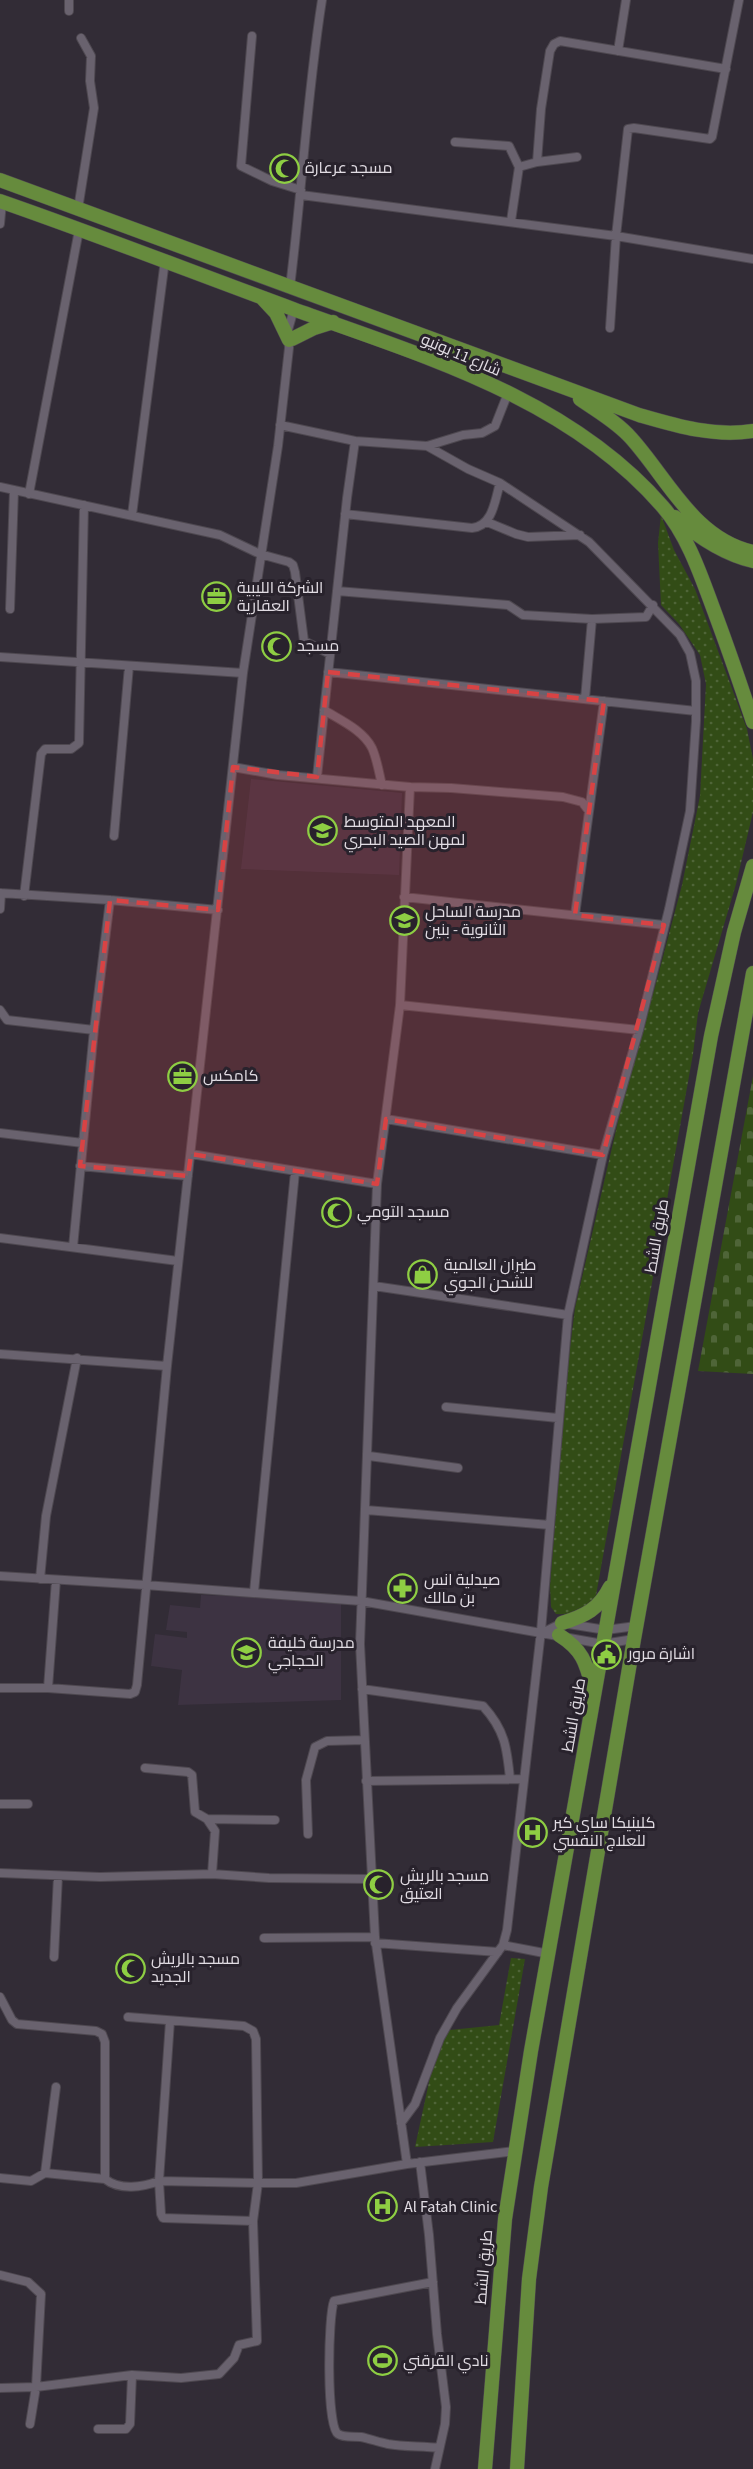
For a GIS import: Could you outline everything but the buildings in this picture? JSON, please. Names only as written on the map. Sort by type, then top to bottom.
[{"type":"highway","name":"شارع 11 يونيو","points":[[0,180],[564,388],[678,427],[710,433],[753,431]]},
{"type":"highway","points":[[33,212],[38,194]]},
{"type":"highway","name":"شارع 11 يونيو","points":[[1,202],[165,260],[424,357],[508,393],[575,432],[609,456],[664,508],[684,539],[700,574],[753,722]]},
{"type":"highway","points":[[255,294],[267,302],[276,313],[290,340],[314,328],[333,322]]},
{"type":"highway","points":[[564,388],[620,426],[702,525],[725,541],[753,552]]},
{"type":"highway","points":[[664,508],[694,533],[723,550],[753,561]]},
{"type":"highway","name":"طريق الشط","points":[[485,2469],[498,2290],[515,2151],[711,1036],[734,932],[753,866]]},
{"type":"highway","points":[[517,2469],[529,2279],[541,2187],[635,1633],[753,973]]},
{"type":"highway","points":[[595,1694],[584,1658],[560,1629],[592,1611],[603,1601],[615,1577]]},
{"type":"street","points":[[69,0],[69,11]]},
{"type":"street","points":[[290,287],[322,0]]},
{"type":"street","points":[[618,51],[626,0]]},
{"type":"street","points":[[610,328],[616,236],[628,129],[710,139],[713,135],[739,0]]},
{"type":"street","points":[[252,36],[241,166],[272,181],[301,192],[616,236],[753,259]]},
{"type":"street","points":[[78,209],[94,108],[90,81],[91,56],[81,38]]},
{"type":"street","points":[[537,162],[541,109],[550,51],[554,44],[560,41],[726,69]]},
{"type":"street","points":[[455,142],[509,146],[519,167],[511,221]]},
{"type":"street","points":[[519,167],[537,162],[577,157]]},
{"type":"street","points":[[0,224],[1,202]]},
{"type":"street","points":[[29,494],[79,230]]},
{"type":"street","points":[[132,515],[165,260]]},
{"type":"street","points":[[290,340],[288,330],[301,311]]},
{"type":"street","points":[[0,1688],[48,1688],[124,1694],[135,1692],[137,1685],[167,1366],[243,673],[280,426],[290,340],[301,311]]},
{"type":"street","points":[[280,426],[356,441],[427,446],[463,435],[482,433],[495,426],[508,393]]},
{"type":"street","points":[[317,777],[345,514],[356,441]]},
{"type":"street","points":[[402,2123],[416,2104],[440,2038],[457,2008],[500,1949],[507,1930],[543,1632],[549,1525],[568,1315],[603,1155],[639,1030],[690,811],[696,711],[696,681],[690,653],[680,635],[653,605],[589,542],[500,483],[468,469],[427,446]]},
{"type":"street","points":[[345,514],[472,528],[482,527],[487,522],[500,483]]},
{"type":"street","points":[[0,487],[220,535],[260,554],[293,565],[304,641],[330,654]]},
{"type":"street","points":[[10,609],[14,490]]},
{"type":"street","points":[[24,896],[41,754],[45,749],[72,749],[79,743],[84,505]]},
{"type":"street","points":[[487,522],[528,537],[580,536]]},
{"type":"street","points":[[337,591],[508,605],[523,615],[592,619],[646,617],[653,605]]},
{"type":"street","points":[[585,699],[592,619]]},
{"type":"street","points":[[0,657],[243,673]]},
{"type":"street","points":[[114,836],[129,666]]},
{"type":"street","points":[[328,672],[696,711]]},
{"type":"street","points":[[576,915],[604,701]]},
{"type":"street","points":[[324,710],[362,735],[368,742],[382,785]]},
{"type":"street","points":[[233,767],[278,775],[382,785],[563,797],[582,802],[589,811]]},
{"type":"street","points":[[407,2164],[375,1940],[364,1740],[361,1601],[369,1456],[377,1184],[400,1005],[410,787]]},
{"type":"street","points":[[0,909],[0,893],[218,910]]},
{"type":"street","points":[[404,897],[664,925]]},
{"type":"street","points":[[73,1247],[94,1030],[110,900]]},
{"type":"street","points":[[400,1005],[639,1030]]},
{"type":"street","points":[[0,1010],[3,1019],[94,1030]]},
{"type":"street","points":[[386,1119],[603,1155]]},
{"type":"street","points":[[0,1133],[83,1143]]},
{"type":"street","points":[[191,1154],[377,1184]]},
{"type":"street","points":[[80,1166],[188,1176]]},
{"type":"street","points":[[254,1592],[295,1172]]},
{"type":"street","points":[[0,1238],[178,1261]]},
{"type":"street","points":[[374,1286],[568,1315]]},
{"type":"street","points":[[0,1354],[167,1366]]},
{"type":"street","points":[[39,1579],[46,1515],[77,1358]]},
{"type":"street","points":[[446,1407],[558,1418]]},
{"type":"street","points":[[369,1456],[458,1468]]},
{"type":"street","points":[[366,1510],[549,1525]]},
{"type":"street","points":[[0,1576],[145,1584],[361,1601],[543,1632],[560,1629],[604,1637],[635,1633]]},
{"type":"street","points":[[48,1688],[56,1580]]},
{"type":"street","points":[[543,1632],[560,1629],[604,1637],[635,1633]]},
{"type":"street","points":[[362,1689],[483,1706],[498,1723],[507,1747],[510,1779]]},
{"type":"street","points":[[308,1834],[306,1780],[315,1747],[327,1741],[364,1740]]},
{"type":"street","points":[[145,1768],[188,1772],[193,1780],[195,1812],[207,1819],[215,1831],[212,1874]]},
{"type":"street","points":[[366,1780],[524,1779]]},
{"type":"street","points":[[0,1804],[28,1804]]},
{"type":"street","points":[[207,1819],[275,1820]]},
{"type":"street","points":[[0,1873],[58,1876],[212,1874],[269,1878],[371,1879]]},
{"type":"street","points":[[54,1957],[58,1876]]},
{"type":"street","points":[[264,1938],[375,1940],[549,1954]]},
{"type":"street","points":[[0,1997],[12,2020],[17,2024],[96,2031],[102,2034],[105,2042],[106,2084],[105,2179]]},
{"type":"street","points":[[0,2388],[36,2387],[132,2375],[181,2378],[219,2374],[234,2358],[239,2344],[256,2341],[253,2221],[258,2183],[256,2039],[253,2031],[244,2026],[128,2017]]},
{"type":"street","points":[[170,2021],[159,2181],[160,2214],[163,2218],[253,2221]]},
{"type":"street","points":[[45,2174],[56,2087]]},
{"type":"street","points":[[0,2178],[31,2181],[45,2174],[105,2179],[112,2184],[143,2187],[159,2181],[297,2183],[420,2162],[515,2151]]},
{"type":"street","points":[[420,2162],[446,2407],[435,2469]]},
{"type":"street","points":[[0,2275],[28,2282],[41,2294],[36,2387],[30,2424]]},
{"type":"street","points":[[432,2282],[334,2301],[330,2321],[330,2388],[333,2426],[335,2432],[340,2435],[389,2444],[439,2448]]},
{"type":"street","points":[[98,2429],[126,2429],[130,2424],[132,2375]]},
{"type":"highlighted area","points":[[328,672],[604,701],[575,915],[664,925],[603,1155],[386,1119],[377,1184],[191,1154],[188,1176],[80,1166],[110,900],[218,910],[233,767],[317,777]]},
{"type":"shaded area","name":"المعهد المتوسط لمهن الصيد البحري","points":[[251,779],[402,793],[399,875],[241,869]]},
{"type":"shaded area","name":"مدرسة خليفة الحجاجي","points":[[201,1595],[341,1601],[341,1700],[178,1705],[182,1670],[151,1666],[155,1634],[187,1638],[187,1632],[166,1630],[170,1605],[200,1608]]},
{"type":"green space","points":[[661,515],[674,550],[695,589],[747,729],[753,759],[753,812],[736,884],[698,1013],[693,1054],[595,1601],[577,1611],[556,1614],[551,1607],[550,1586],[567,1372],[575,1308],[632,1061],[655,987],[682,885],[700,796],[706,684],[700,655],[679,624],[661,605],[658,543]]},
{"type":"green space","points":[[753,1076],[753,1374],[698,1371]]},
{"type":"green space","points":[[511,1958],[525,1959],[493,2142],[415,2147],[440,2031],[499,2025]]},
{"type":"place","name":"مسجد عرعارة","points":[[284,168]]},
{"type":"place","name":"الشركة الليبية العقارية","points":[[216,597]]},
{"type":"place","name":"مسجد","points":[[276,646]]},
{"type":"place","name":"المعهد المتوسط لمهن الصيد البحري","points":[[323,831]]},
{"type":"place","name":"مدرسة الساحل الثانوية - بنين","points":[[404,921]]},
{"type":"place","name":"كامكس","points":[[182,1076]]},
{"type":"place","name":"مسجد التومي","points":[[336,1212]]},
{"type":"place","name":"طيران العالمية للشحن الجوي","points":[[423,1274]]},
{"type":"place","name":"صيدلية انس بن مالك","points":[[403,1589]]},
{"type":"place","name":"مدرسة خليفة الحجاجي","points":[[247,1652]]},
{"type":"place","name":"اشارة مرور","points":[[607,1654]]},
{"type":"place","name":"كلينيكا ساي كير للعلاج النفسي","points":[[532,1832]]},
{"type":"place","name":"مسجد بالريش العتيق","points":[[379,1885]]},
{"type":"place","name":"مسجد بالريش الجديد","points":[[130,1968]]},
{"type":"place","name":"Al Fatah Clinic","points":[[383,2207]]},
{"type":"place","name":"نادي القرقني","points":[[382,2361]]}]
